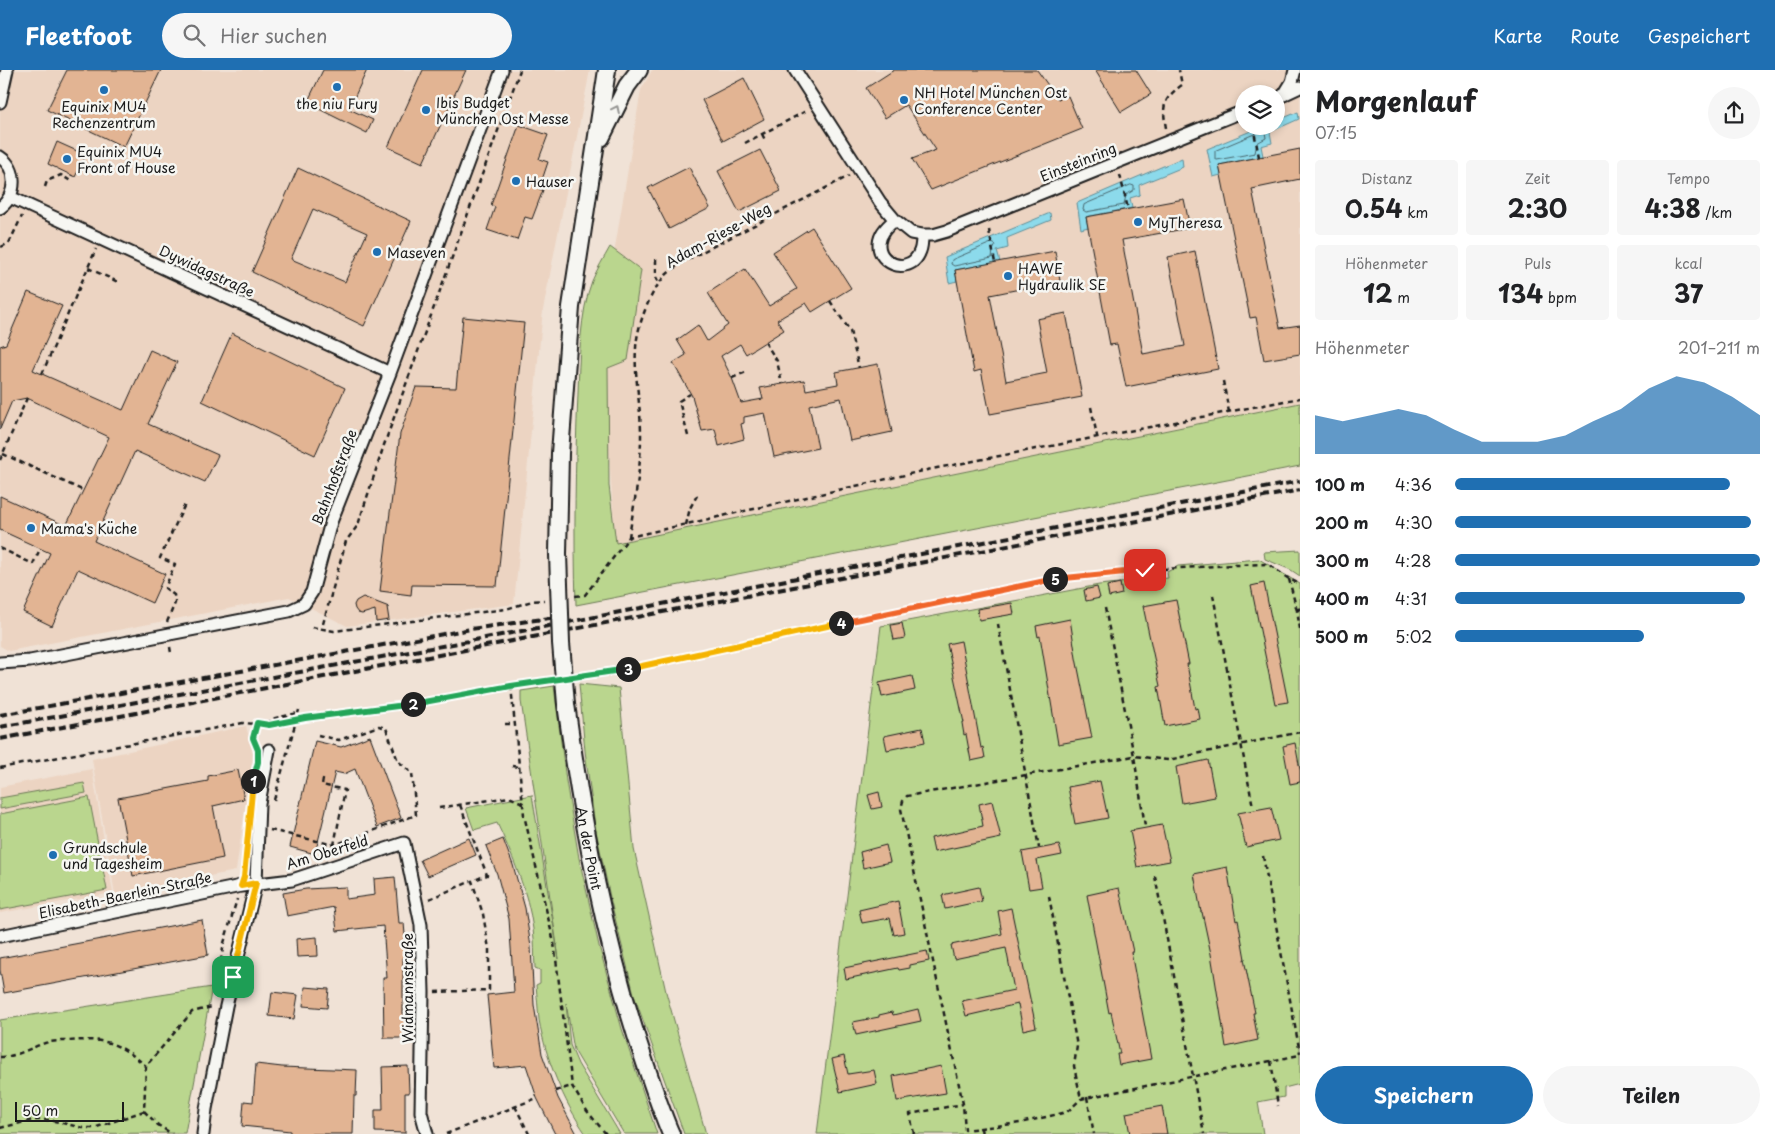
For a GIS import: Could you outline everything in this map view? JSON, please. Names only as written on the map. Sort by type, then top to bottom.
[{"type":"street","points":[[0,102],[7,70]]},
{"type":"street","name":"Bahnhofstraße","points":[[0,663],[30,661],[289,611],[304,604],[312,592],[331,522],[390,372],[502,70]]},
{"type":"street","name":"An der Point","points":[[607,70],[571,307],[560,453],[558,554],[560,633],[566,704],[586,839],[600,901],[634,1028],[671,1134]]},
{"type":"street","points":[[595,148],[627,86],[639,70]]},
{"type":"street","points":[[795,70],[880,202],[895,220],[912,233],[922,235],[920,252],[913,261],[903,265],[889,262],[880,252],[879,241],[883,231],[895,220]]},
{"type":"street","points":[[1285,90],[1292,82],[1295,70]]},
{"type":"street","points":[[1285,94],[1300,87]]},
{"type":"street","name":"Einsteinring","points":[[922,235],[947,231],[1235,115]]},
{"type":"street","points":[[0,157],[9,166],[12,173],[13,189],[10,197],[0,208]]},
{"type":"street","name":"Dywidagstraße","points":[[10,197],[390,372]]},
{"type":"street","points":[[203,1134],[226,1006],[256,883],[263,750]]},
{"type":"street","name":"Am Oberfeld","points":[[256,883],[292,880],[404,843]]},
{"type":"street","name":"Widmannstraße","points":[[404,843],[421,925],[423,992],[421,1112],[426,1134]]},
{"type":"street","name":"Elisabeth-Baerlein-Straße","points":[[0,936],[256,883]]},
{"type":"path","points":[[323,624],[346,541],[358,524],[384,445],[520,70]]},
{"type":"path","points":[[1166,128],[1164,103],[1171,93],[1182,84],[1179,70]]},
{"type":"path","points":[[745,143],[806,111]]},
{"type":"path","points":[[762,134],[765,140]]},
{"type":"path","points":[[1255,135],[1259,157]]},
{"type":"path","name":"Adam-Riese-Weg","points":[[630,537],[641,435],[636,347],[641,324],[649,302],[659,283],[681,264],[860,170]]},
{"type":"path","points":[[45,187],[48,181],[61,175],[69,180],[72,176]]},
{"type":"path","points":[[1120,176],[1128,209]]},
{"type":"path","points":[[1,247],[9,243],[28,204]]},
{"type":"path","points":[[989,230],[996,263]]},
{"type":"path","points":[[42,374],[101,238]]},
{"type":"path","points":[[656,259],[656,277],[659,283]]},
{"type":"path","points":[[88,268],[118,282]]},
{"type":"path","points":[[830,301],[850,331],[858,368]]},
{"type":"path","points":[[765,342],[777,361],[782,384]]},
{"type":"path","points":[[732,378],[746,372]]},
{"type":"path","points":[[1223,381],[1229,412]]},
{"type":"path","points":[[688,436],[679,401],[690,394]]},
{"type":"path","points":[[0,460],[27,398]]},
{"type":"path","points":[[568,597],[586,595],[630,537],[927,470],[1300,398]]},
{"type":"path","points":[[1091,407],[1097,436]]},
{"type":"path","points":[[3,454],[82,490]]},
{"type":"path","points":[[686,524],[690,508],[699,492]]},
{"type":"path","points":[[167,620],[175,603],[174,595],[165,588],[175,564],[160,558],[186,502]]},
{"type":"path","points":[[0,548],[33,564],[40,548]]},
{"type":"path","points":[[578,676],[625,670],[1046,580],[1145,570],[1268,564],[1289,579],[1300,584]]},
{"type":"path","points":[[1289,579],[1300,629]]},
{"type":"path","points":[[1213,595],[1253,808]]},
{"type":"path","points":[[312,627],[334,631],[506,609],[532,601],[550,599]]},
{"type":"path","points":[[1105,608],[1134,756],[1145,826]]},
{"type":"path","points":[[1297,611],[1300,608]]},
{"type":"path","points":[[998,624],[1039,848]]},
{"type":"path","points":[[0,768],[243,723],[269,725],[305,718],[430,702],[550,680]]},
{"type":"path","points":[[511,686],[522,803],[554,943],[572,1086],[587,1110],[606,1134]]},
{"type":"path","points":[[269,725],[270,719],[299,712],[274,800]]},
{"type":"path","points":[[257,723],[253,738],[263,750]]},
{"type":"path","points":[[505,724],[515,724]]},
{"type":"path","points":[[268,829],[334,845],[416,814],[412,773],[398,761],[386,728],[379,726],[339,740],[318,736]]},
{"type":"path","points":[[1263,856],[1300,1054],[1081,1099],[1067,1112],[1020,1123],[965,1130],[962,1104],[901,809],[903,801],[907,796],[1134,756],[1168,760],[1300,732]]},
{"type":"path","points":[[512,766],[519,767]]},
{"type":"path","points":[[323,779],[322,785],[345,790],[334,845]]},
{"type":"path","points":[[439,808],[509,797],[522,803]]},
{"type":"path","points":[[417,904],[487,875],[460,805]]},
{"type":"path","points":[[1155,876],[1204,1134]]},
{"type":"path","points":[[423,992],[489,990],[489,949],[483,914],[472,881]]},
{"type":"path","points":[[216,989],[224,943],[241,886]]},
{"type":"path","points":[[1049,896],[1077,1046],[1074,1066],[1081,1099]]},
{"type":"path","points":[[172,1134],[158,1125],[144,1111],[146,1066],[192,1012],[212,1007]]},
{"type":"path","points":[[0,1057],[15,1055],[48,1042],[92,1039],[107,1042],[131,1053],[146,1066]]},
{"type":"path","points":[[1270,1061],[1278,1106]]},
{"type":"path","points":[[555,1091],[572,1086]]},
{"type":"path","points":[[446,1134],[537,1098]]},
{"type":"path","points":[[1087,1098],[1094,1134]]},
{"type":"path","points":[[914,1134],[910,1114],[962,1104]]},
{"type":"path","points":[[515,1106],[529,1134]]},
{"type":"path","points":[[0,1128],[33,1120],[50,1120],[83,1128],[94,1128],[144,1111]]},
{"type":"path","points":[[981,1128],[982,1134]]},
{"type":"shaded area","points":[[0,70],[590,70],[543,310],[514,604],[347,626],[289,597],[9,651],[0,646]]},
{"type":"shaded area","points":[[652,70],[1300,70],[1300,403],[615,543],[601,333],[641,90]]},
{"type":"shaded area","points":[[246,726],[253,754],[236,871],[115,894],[92,759]]},
{"type":"shaded area","name":"Grundschule und Tagesheim","points":[[92,769],[113,893],[0,913],[0,787]]},
{"type":"green space","points":[[610,247],[641,270],[628,360],[608,368],[609,486],[616,543],[1300,403],[1300,466],[576,605],[576,473],[581,337],[588,293],[598,268]]},
{"type":"green space","points":[[1300,550],[1300,576],[1265,559],[1264,552]]},
{"type":"green space","points":[[1259,559],[1300,584],[1300,1084],[1284,1088],[1284,1097],[1258,1102],[1263,1134],[817,1134],[881,626],[1099,585],[1168,578],[1167,572],[1178,566]]},
{"type":"green space","points":[[579,684],[619,688],[634,849],[666,992],[706,1134],[684,1134],[635,998],[611,902],[595,826],[585,751]]},
{"type":"green space","points":[[554,686],[566,781],[579,858],[599,946],[622,1029],[657,1134],[624,1134],[574,1050],[566,1003],[570,1045],[578,1064],[620,1134],[586,1134],[570,1108],[556,1079],[542,1035],[536,985],[540,983],[540,970],[535,968],[534,934],[531,915],[519,875],[497,823],[474,830],[466,808],[532,795],[559,959],[521,701],[521,691]]},
{"type":"green space","points":[[84,783],[86,793],[0,809],[0,798]]},
{"type":"green space","name":"Grundschule und Tagesheim","points":[[89,797],[107,890],[0,910],[0,814]]},
{"type":"green space","points":[[212,987],[185,1133],[0,1134],[0,1020]]},
{"type":"water","points":[[1298,112],[1299,119],[1285,125],[1285,117]]},
{"type":"water","points":[[1241,135],[1271,135],[1272,143],[1261,146],[1263,156],[1219,165],[1221,175],[1213,177],[1207,149]]},
{"type":"water","points":[[1182,158],[1183,167],[1139,185],[1140,195],[1130,198],[1132,208],[1086,217],[1088,227],[1081,229],[1077,203]]},
{"type":"water","points":[[1050,213],[1051,220],[1007,238],[1008,248],[997,251],[1000,262],[955,270],[957,281],[949,283],[945,257]]},
{"type":"building","name":"Equinix MU4 Rechenzentrum","points":[[67,70],[161,70],[124,147],[47,110]]},
{"type":"building","name":"the niu Fury","points":[[323,70],[367,70],[349,109],[373,120],[367,133],[307,103]]},
{"type":"building","name":"Ibis Budget München Ost Messe","points":[[423,70],[466,70],[423,163],[388,147]]},
{"type":"building","points":[[894,70],[1037,70],[1058,99],[1068,96],[1082,129],[931,190],[912,159],[936,150],[906,105],[885,118],[866,88]]},
{"type":"building","points":[[1095,70],[1136,70],[1151,94],[1121,112]]},
{"type":"building","points":[[744,78],[764,119],[723,141],[702,100]]},
{"type":"building","name":"Hauser","points":[[519,125],[548,135],[539,159],[548,162],[539,189],[543,190],[532,219],[525,217],[517,240],[487,230],[495,207],[491,205]]},
{"type":"building","name":"Equinix MU4 Front of House","points":[[57,142],[86,155],[75,177],[48,164]]},
{"type":"building","points":[[1300,149],[1300,179],[1252,189],[1280,328],[1300,325],[1300,354],[1264,360],[1256,317],[1250,318],[1219,165]]},
{"type":"building","points":[[760,150],[781,191],[739,212],[718,171]]},
{"type":"building","points":[[689,167],[710,208],[669,229],[648,188]]},
{"type":"building","name":"Maseven","points":[[298,168],[411,221],[364,326],[252,272]],"holes":[[[313,209],[367,233],[345,282],[291,259]]]},
{"type":"building","points":[[1184,199],[1190,228],[1122,240],[1143,354],[1185,346],[1168,257],[1195,251],[1218,369],[1126,387],[1117,344],[1110,345],[1086,217]]},
{"type":"building","points":[[812,227],[851,288],[812,312],[806,303],[777,320],[784,330],[746,354],[740,344],[721,356],[732,378],[741,403],[763,399],[760,388],[804,380],[806,390],[838,384],[836,372],[878,364],[892,432],[850,441],[841,398],[809,405],[818,448],[774,457],[765,413],[744,417],[744,423],[741,424],[744,439],[719,446],[715,429],[702,431],[692,396],[673,363],[686,355],[677,340],[698,325],[707,341],[728,325],[708,293],[745,269],[769,306],[797,289],[773,252]]},
{"type":"building","points":[[1055,251],[1060,281],[990,295],[1006,381],[1047,373],[1037,319],[1066,313],[1082,397],[990,414],[981,370],[974,372],[955,270]]},
{"type":"building","points":[[28,292],[62,306],[33,370],[123,410],[150,350],[177,362],[148,424],[218,455],[205,482],[135,451],[94,541],[165,574],[152,603],[78,569],[52,626],[23,612],[50,553],[0,530],[0,496],[66,526],[109,437],[27,398],[12,401],[0,429],[0,346],[6,344]]},
{"type":"building","points":[[463,317],[524,323],[497,586],[412,585],[411,595],[380,591],[400,434],[416,387],[456,388]]},
{"type":"building","points":[[232,333],[345,388],[315,455],[202,401]]},
{"type":"building","points":[[1120,583],[1122,594],[1109,597],[1107,586]]},
{"type":"building","points":[[1264,583],[1288,702],[1275,704],[1251,586]]},
{"type":"building","points":[[1097,587],[1100,598],[1086,601],[1084,590]]},
{"type":"building","points":[[363,597],[389,607],[387,607],[389,620],[376,622],[375,610],[362,614],[358,613],[354,605],[356,601]]},
{"type":"building","points":[[1176,600],[1189,664],[1187,664],[1195,709],[1198,708],[1200,719],[1165,726],[1158,687],[1160,686],[1143,606]]},
{"type":"building","points":[[1012,603],[1014,614],[979,620],[977,609]]},
{"type":"building","points":[[1070,619],[1092,738],[1058,744],[1040,636],[1038,637],[1036,626]]},
{"type":"building","points":[[902,623],[905,638],[894,640],[891,625]]},
{"type":"building","points":[[961,641],[981,748],[983,747],[985,758],[971,761],[966,734],[964,735],[962,723],[964,723],[947,644]]},
{"type":"building","points":[[912,676],[915,690],[882,697],[879,683]]},
{"type":"building","points":[[922,728],[925,742],[887,750],[884,736]]},
{"type":"building","points":[[370,736],[401,818],[377,827],[355,769],[344,774],[335,772],[315,854],[290,847],[315,741],[341,747]]},
{"type":"building","points":[[1295,743],[1300,770],[1300,782],[1290,784],[1283,746]]},
{"type":"building","points":[[1208,760],[1215,797],[1182,803],[1176,767]]},
{"type":"building","points":[[238,770],[244,799],[213,806],[223,858],[133,876],[118,798],[208,781],[208,776]]},
{"type":"building","points":[[1100,781],[1108,818],[1075,824],[1068,787]]},
{"type":"building","points":[[879,792],[882,807],[872,809],[868,795]]},
{"type":"building","points":[[992,801],[1001,838],[934,852],[931,838],[983,826],[979,804]]},
{"type":"building","points":[[1271,807],[1279,840],[1246,847],[1238,813]]},
{"type":"building","points":[[1162,825],[1170,861],[1137,867],[1130,831]]},
{"type":"building","points":[[469,838],[476,855],[428,876],[420,860]]},
{"type":"building","points":[[503,839],[513,865],[525,908],[531,947],[534,1005],[542,1054],[558,1098],[577,1134],[555,1134],[537,1098],[526,1065],[494,1068],[487,995],[514,992],[509,919],[497,874],[486,846]]},
{"type":"building","points":[[886,845],[890,862],[863,868],[860,852]]},
{"type":"building","points":[[1059,845],[1062,855],[1037,860],[1042,887],[1029,889],[1022,852]]},
{"type":"building","points":[[1227,867],[1255,1013],[1253,1013],[1258,1040],[1226,1047],[1211,954],[1194,874]]},
{"type":"building","points":[[395,877],[399,923],[404,923],[407,958],[403,958],[403,1019],[407,1019],[407,1038],[384,1038],[383,978],[387,978],[383,926],[337,931],[334,907],[287,916],[283,893],[306,889],[346,887],[346,899],[375,895],[374,879]]},
{"type":"building","points":[[979,887],[982,901],[945,909],[942,895]]},
{"type":"building","points":[[1119,888],[1133,952],[1131,952],[1151,1059],[1119,1065],[1117,1054],[1120,1054],[1111,1012],[1109,1013],[1087,895]]},
{"type":"building","points":[[898,901],[904,933],[894,935],[890,918],[862,923],[859,910]]},
{"type":"building","points":[[1011,908],[1036,1027],[1023,1030],[1018,1004],[966,1016],[962,1001],[1014,990],[1006,948],[954,959],[951,945],[1002,934],[998,911]]},
{"type":"building","points":[[202,920],[208,955],[4,993],[0,958]]},
{"type":"building","points":[[317,937],[318,956],[297,957],[296,939]]},
{"type":"building","points":[[927,951],[929,961],[910,965],[910,968],[899,970],[898,968],[846,979],[844,968]]},
{"type":"building","points":[[305,987],[329,989],[327,1008],[303,1006]]},
{"type":"building","points":[[272,992],[298,995],[294,1019],[269,1016]]},
{"type":"building","points":[[918,1009],[921,1021],[856,1035],[853,1022],[879,1017],[879,1015],[892,1012],[893,1015]]},
{"type":"building","points":[[844,1056],[848,1074],[874,1070],[877,1084],[840,1092],[832,1059]]},
{"type":"building","points":[[256,1064],[357,1070],[353,1134],[290,1134],[290,1131],[242,1126],[244,1101],[253,1102]]},
{"type":"building","points":[[408,1066],[409,1093],[405,1093],[405,1133],[375,1132],[375,1110],[383,1110],[382,1067]]},
{"type":"building","points":[[941,1066],[946,1093],[897,1101],[893,1076]]},
{"type":"building","points":[[1162,1106],[1167,1134],[1130,1134],[1126,1113]]},
{"type":"railway","points":[[0,727],[496,636],[1300,481]]},
{"type":"railway","points":[[0,739],[1300,490]]},
{"type":"railway","points":[[0,715],[471,629],[557,617]]},
{"type":"place","name":"the niu Fury","points":[[337,87]]},
{"type":"place","name":"Equinix MU4 Rechenzentrum","points":[[104,90]]},
{"type":"place","name":"NH Hotel München Ost Conference Center","points":[[904,100]]},
{"type":"place","name":"Ibis Budget München Ost Messe","points":[[426,110]]},
{"type":"place","name":"Equinix MU4 Front of House","points":[[67,159]]},
{"type":"place","name":"Hauser","points":[[516,181]]},
{"type":"place","name":"MyTheresa","points":[[1138,222]]},
{"type":"place","name":"Maseven","points":[[377,252]]},
{"type":"place","name":"HAWE Hydraulik SE","points":[[1008,276]]},
{"type":"place","name":"Mama's Küche","points":[[31,528]]},
{"type":"place","name":"Grundschule und Tagesheim","points":[[53,855]]},
{"type":"route","points":[[233,977],[256,883],[241,886],[244,877],[251,790],[258,762],[258,750],[253,738],[257,723],[269,725],[305,718],[430,702],[511,686],[625,670],[1046,580],[1145,570]]}]
